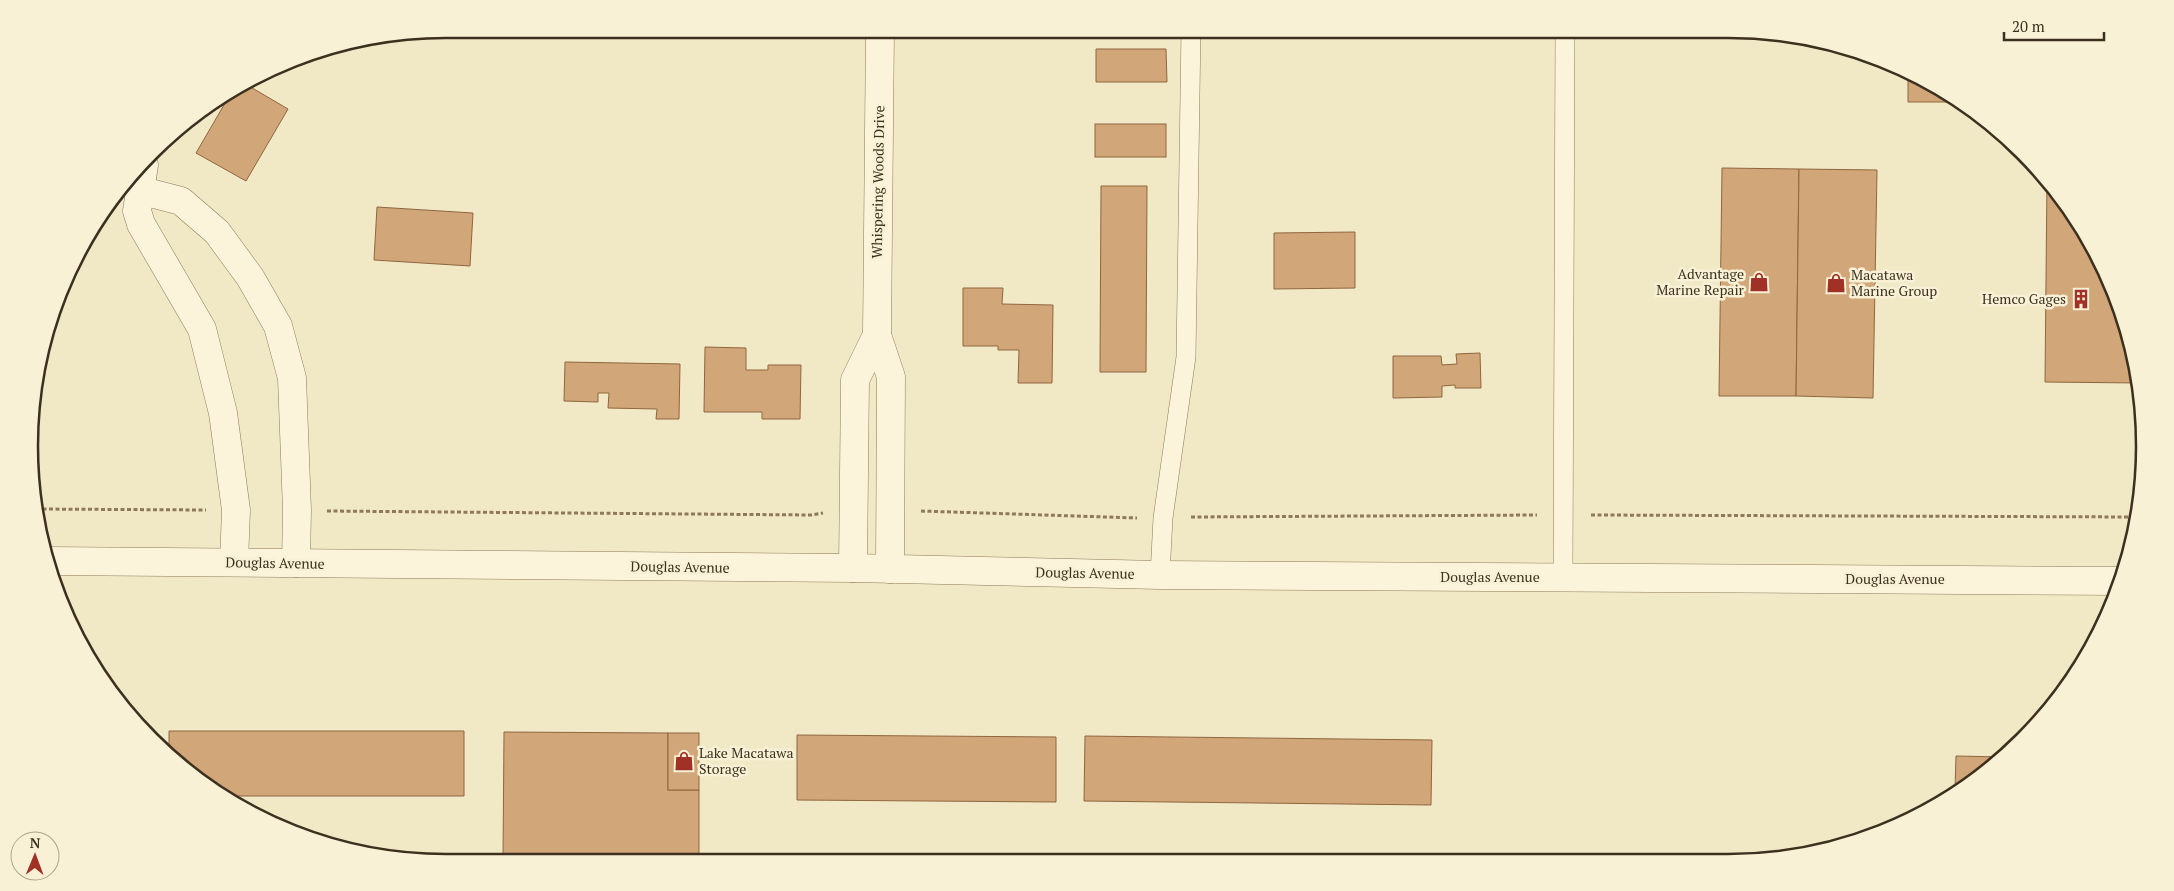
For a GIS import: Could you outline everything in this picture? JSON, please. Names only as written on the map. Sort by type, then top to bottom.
[{"type":"street","name":"Whispering Woods Drive","points":[[880,38],[876,335],[891,377],[890,569]]},
{"type":"street","points":[[234,562],[236,510],[223,413],[202,329],[141,224],[137,211],[138,179],[181,201],[216,232],[250,277],[278,326],[292,378],[297,510],[296,563]]},
{"type":"street","name":"Whispering Woods Drive","points":[[853,568],[855,380],[876,335]]},
{"type":"street","name":"Douglas Avenue","points":[[54,561],[853,568],[1160,575],[2113,581]]},
{"type":"lane","points":[[1160,575],[1164,518],[1186,357],[1191,38]]},
{"type":"lane","points":[[1564,577],[1565,38]]},
{"type":"path","points":[[297,510],[811,516],[843,508],[854,508]]},
{"type":"path","points":[[43,509],[236,510]]},
{"type":"path","points":[[891,510],[1105,518],[1564,515],[2130,517]]},
{"type":"building","points":[[1096,49],[1166,49],[1167,82],[1096,82]]},
{"type":"building","points":[[1908,80],[1949,102],[1908,102]]},
{"type":"building","points":[[251,87],[288,109],[246,181],[196,153],[226,102]]},
{"type":"building","points":[[1095,124],[1166,124],[1166,157],[1095,157]]},
{"type":"building","name":"Advantage Marine Repair","points":[[1722,168],[1799,169],[1796,396],[1719,396]]},
{"type":"building","name":"Macatawa Marine Group","points":[[1799,169],[1877,170],[1873,398],[1796,396]]},
{"type":"building","points":[[1101,186],[1147,186],[1146,372],[1100,372]]},
{"type":"building","name":"Hemco Gages","points":[[2047,191],[2082,242],[2105,289],[2123,340],[2132,383],[2045,382]]},
{"type":"building","points":[[377,207],[473,213],[470,266],[374,260]]},
{"type":"building","points":[[1355,232],[1355,288],[1274,289],[1274,233]]},
{"type":"building","points":[[963,288],[1003,288],[1002,304],[1053,305],[1052,383],[1018,383],[1019,350],[998,350],[998,346],[963,346]]},
{"type":"building","points":[[705,347],[746,348],[746,370],[768,370],[768,365],[801,365],[800,419],[762,419],[762,412],[704,412]]},
{"type":"building","points":[[1480,353],[1481,388],[1455,388],[1455,385],[1442,386],[1442,397],[1393,398],[1393,356],[1441,356],[1442,365],[1457,364],[1456,354]]},
{"type":"building","points":[[565,362],[680,364],[679,419],[656,419],[657,409],[608,408],[609,393],[598,393],[598,402],[564,401]]},
{"type":"building","points":[[169,731],[464,731],[464,796],[236,796],[197,769],[169,745]]},
{"type":"building","points":[[504,732],[668,733],[668,790],[699,790],[699,854],[503,854]]},
{"type":"building","name":"Lake Macatawa Storage","points":[[668,733],[699,733],[699,790],[668,790]]},
{"type":"building","points":[[797,735],[1056,737],[1056,802],[797,800]]},
{"type":"building","points":[[1085,736],[1432,740],[1431,805],[1084,801]]},
{"type":"building","points":[[1956,756],[1992,757],[1977,769],[1955,785]]},
{"type":"place","name":"Advantage Marine Repair","points":[[1759,282]]},
{"type":"place","name":"Macatawa Marine Group","points":[[1836,283]]},
{"type":"place","name":"Hemco Gages","points":[[2081,299]]},
{"type":"place","name":"Lake Macatawa Storage","points":[[684,761]]}]
